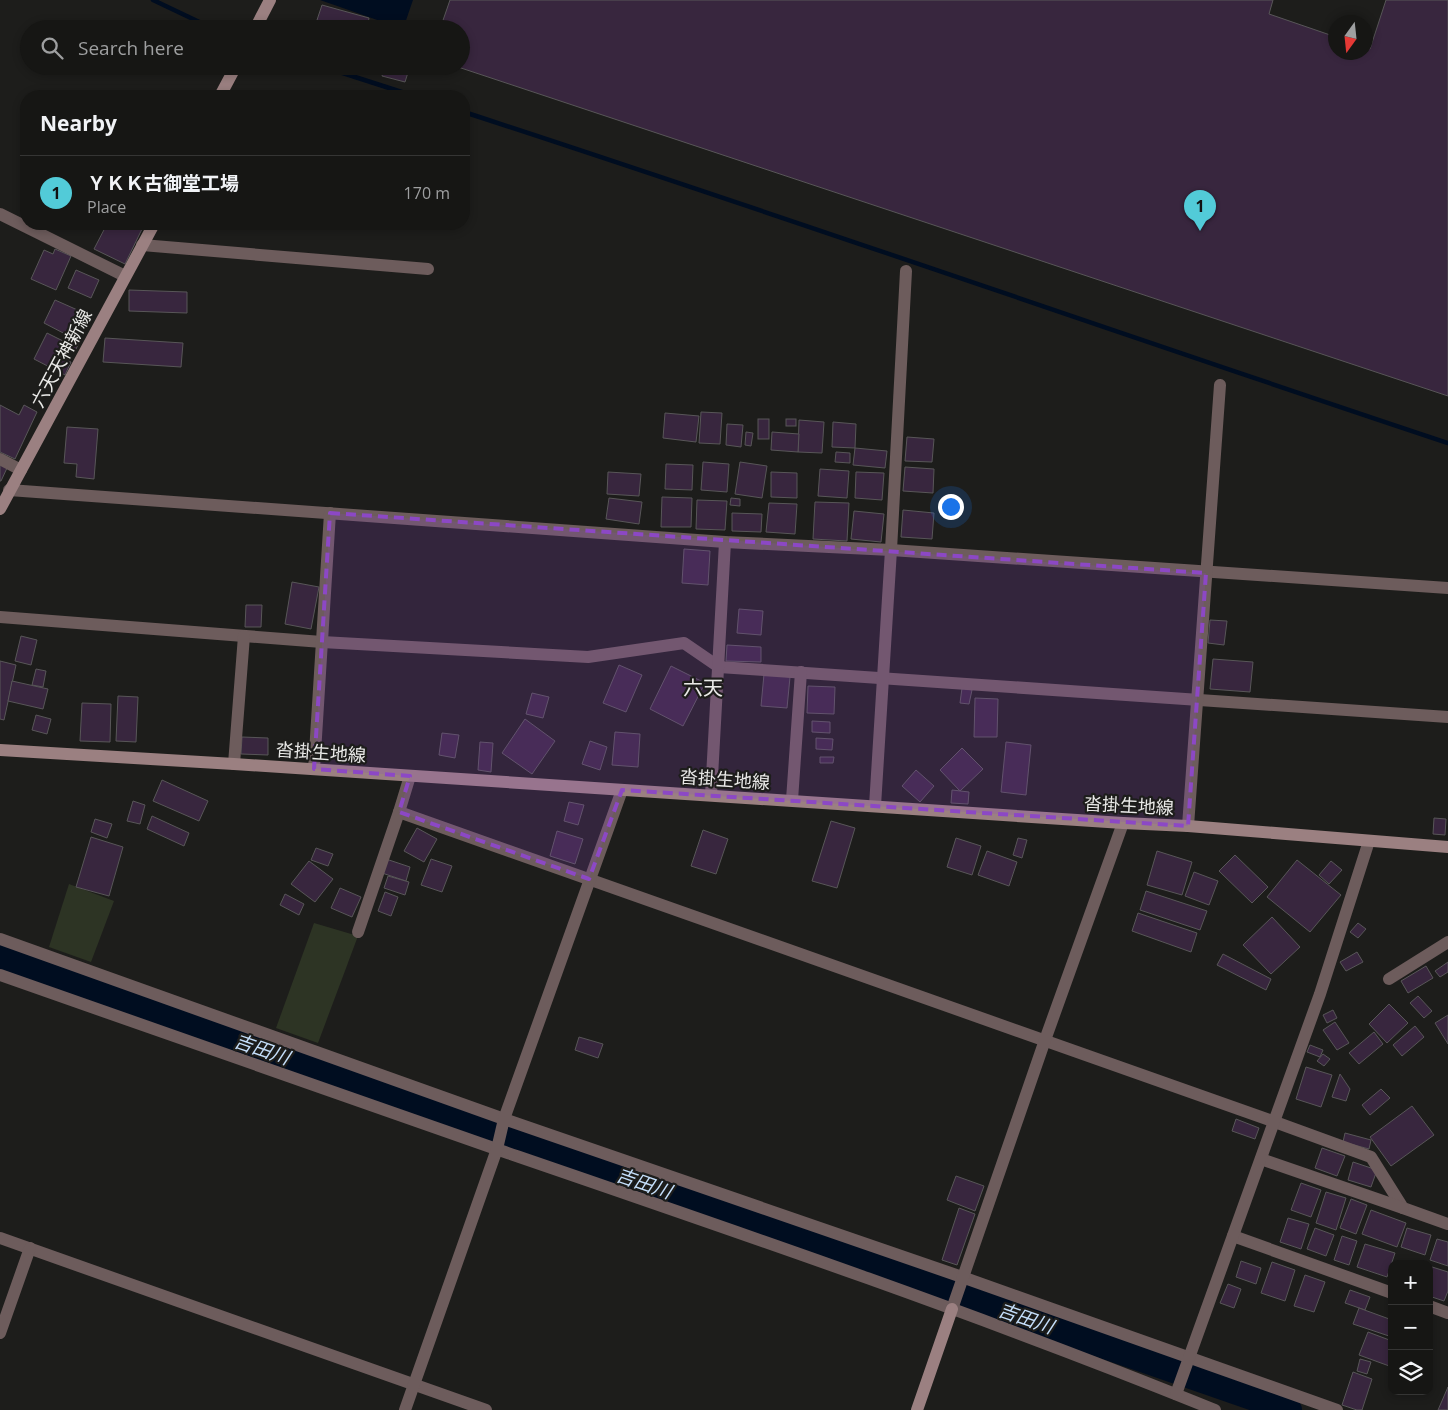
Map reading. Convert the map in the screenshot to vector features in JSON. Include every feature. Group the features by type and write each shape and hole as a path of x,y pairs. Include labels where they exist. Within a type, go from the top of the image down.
{"main road":[{"path":"260,20 270,0"},
{"path":"223,90 231,75"},
{"name":"六天天神新線","path":"0,509 5,492 21,470 151,230"},
{"name":"沓掛生地線","path":"0,750 1188,826 1448,847"},
{"path":"917,1410 952,1309"}],"street":[{"path":"0,214 20,224"},
{"path":"33,230 126,276"},
{"path":"142,246 428,269"},
{"path":"875,806 892,550 906,271"},
{"path":"1188,826 1220,385"},
{"path":"0,459 21,470"},
{"path":"5,492 330,513 725,542 892,550 1448,588"},
{"path":"314,769 330,513"},
{"path":"711,795 725,542"},
{"path":"0,617 322,642 588,657 684,643 718,667 1448,717"},
{"path":"234,764 244,636"},
{"path":"792,800 801,672"},
{"path":"358,932 410,776"},
{"path":"405,1410 497,1148 504,1119 588,879 622,790"},
{"path":"399,812 1370,1157 1403,1208"},
{"path":"952,1309 1044,1040 1123,823"},
{"path":"1176,1394 1320,994 1369,841"},
{"path":"0,939 504,1119 962,1277 1337,1410"},
{"path":"1389,979 1448,942"},
{"path":"0,975 805,1255 1215,1410"},
{"path":"1261,1159 1448,1224"},
{"path":"1233,1236 1388,1292"},
{"path":"0,1238 486,1410"},
{"path":"0,1333 30,1248"},
{"path":"1433,1307 1448,1313"}],"highlighted area":[{"path":"330,513 1206,573 1188,826 622,790 589,879 399,812 410,776 314,769"}],"green space":[{"path":"69,884 114,901 91,962 49,947"},
{"path":"314,923 358,936 318,1043 276,1028"}],"water":[{"path":"320,0 413,0 406,20 377,20"}],"building":[{"path":"450,0 1273,0 1269,14 1328,34 1328,60 1373,60 1373,40 1386,0 1448,0 1448,396 470,71 470,20 443,20"},
{"path":"322,5 369,18 369,20 317,20"},
{"path":"382,75 407,75 405,82"},
{"path":"104,230 142,230 125,264 94,249"},
{"path":"55,249 71,256 56,290 31,279 44,250 53,254"},
{"path":"76,270 99,280 91,298 68,288"},
{"path":"129,290 187,292 187,313 129,311"},
{"path":"55,300 82,312 69,336 44,323"},
{"path":"47,333 65,342 58,355 71,362 65,375 34,359"},
{"path":"71,337 80,341 74,353 66,350"},
{"path":"105,338 183,343 181,367 103,362"},
{"path":"0,405 19,415 24,405 37,412 15,459 0,452"},
{"path":"701,412 722,413 720,444 699,443"},
{"path":"665,413 699,416 696,442 663,438"},
{"path":"758,419 769,419 769,439 758,439"},
{"path":"786,419 796,419 796,426 786,426"},
{"path":"799,420 824,422 822,453 798,452"},
{"path":"833,422 856,424 855,448 832,447"},
{"path":"727,424 743,425 741,447 726,445"},
{"path":"67,427 98,429 94,479 76,477 77,464 64,463"},
{"path":"746,432 753,433 751,446 745,445"},
{"path":"772,432 799,434 798,452 771,450"},
{"path":"907,437 934,439 932,462 905,461"},
{"path":"855,448 887,451 885,468 853,465"},
{"path":"836,452 850,453 850,463 835,462"},
{"path":"703,462 729,464 727,492 701,490"},
{"path":"740,462 767,466 762,498 735,494"},
{"path":"0,464 7,468 1,481 0,481"},
{"path":"666,464 693,465 692,490 665,489"},
{"path":"905,467 934,469 933,493 903,491"},
{"path":"820,469 849,471 847,498 818,496"},
{"path":"608,472 641,474 639,496 607,494"},
{"path":"771,472 797,473 797,498 771,497"},
{"path":"856,472 884,473 882,500 855,498"},
{"path":"662,497 692,498 691,527 661,527"},
{"path":"609,498 642,502 639,524 606,519"},
{"path":"731,498 740,499 740,506 730,505"},
{"path":"697,500 727,501 725,530 696,529"},
{"path":"815,502 849,503 847,541 813,539"},
{"path":"769,503 797,504 795,534 766,532"},
{"path":"903,510 934,513 932,539 901,537"},
{"path":"854,511 884,514 881,542 851,539"},
{"path":"732,513 762,514 761,532 732,531"},
{"path":"684,549 710,551 708,585 682,583"},
{"path":"292,582 319,587 311,629 285,624"},
{"path":"246,605 262,605 261,627 245,627"},
{"path":"739,609 763,611 761,635 737,633"},
{"path":"1210,620 1227,621 1224,645 1208,643"},
{"path":"21,636 37,640 31,665 15,661"},
{"path":"727,645 761,647 761,662 726,661"},
{"path":"1213,659 1253,662 1250,692 1210,689"},
{"path":"0,661 16,665 4,720 0,719"},
{"path":"619,665 642,675 626,712 603,703"},
{"path":"671,666 705,683 683,726 650,709"},
{"path":"36,669 46,671 43,687 32,685"},
{"path":"764,674 790,677 787,708 761,706"},
{"path":"12,681 48,689 43,709 8,701"},
{"path":"808,686 835,687 834,714 807,713"},
{"path":"962,688 972,690 969,704 960,703"},
{"path":"532,693 549,697 543,718 526,714"},
{"path":"118,696 138,697 136,742 116,741"},
{"path":"975,698 998,699 997,737 974,737"},
{"path":"82,703 111,704 110,742 80,741"},
{"path":"36,715 51,719 47,734 32,730"},
{"path":"525,719 555,741 532,774 502,753"},
{"path":"812,721 830,722 830,733 812,732"},
{"path":"615,732 640,734 638,767 612,765"},
{"path":"442,733 459,735 455,758 439,755"},
{"path":"242,737 268,738 268,755 241,754"},
{"path":"816,738 833,739 832,750 816,749"},
{"path":"590,741 607,747 600,770 582,764"},
{"path":"480,742 493,743 491,772 478,770"},
{"path":"1006,742 1031,745 1026,795 1001,792"},
{"path":"962,748 983,769 960,791 940,770"},
{"path":"820,757 834,757 833,763 820,763"},
{"path":"916,770 934,786 920,802 902,786"},
{"path":"162,780 208,801 199,821 153,801"},
{"path":"952,790 969,792 968,804 951,803"},
{"path":"133,801 145,805 140,824 127,821"},
{"path":"569,802 584,805 578,825 564,821"},
{"path":"152,816 189,833 184,846 147,829"},
{"path":"1434,818 1446,819 1445,835 1433,834"},
{"path":"95,819 112,824 107,838 91,832"},
{"path":"831,821 855,828 837,888 812,881"},
{"path":"417,828 437,839 424,862 404,851"},
{"path":"703,830 728,839 716,874 691,866"},
{"path":"557,831 583,839 575,864 550,856"},
{"path":"91,837 123,847 109,896 76,887"},
{"path":"956,838 981,846 972,875 947,867"},
{"path":"1018,838 1027,840 1022,858 1013,855"},
{"path":"316,848 333,854 328,866 311,860"},
{"path":"987,851 1017,862 1009,886 978,875"},
{"path":"1157,851 1192,862 1182,895 1147,885"},
{"path":"1235,855 1268,887 1252,903 1219,871"},
{"path":"386,859 410,867 406,881 382,873"},
{"path":"431,859 452,866 442,892 421,885"},
{"path":"1297,860 1341,895 1310,932 1267,897"},
{"path":"309,861 333,879 315,902 291,884"},
{"path":"1331,861 1342,870 1329,884 1319,875"},
{"path":"1194,872 1218,881 1209,905 1185,896"},
{"path":"388,876 409,882 405,895 384,888"},
{"path":"340,888 361,897 352,917 331,908"},
{"path":"1146,891 1207,911 1200,930 1140,910"},
{"path":"385,892 398,897 391,916 378,911"},
{"path":"285,894 304,904 299,915 280,905"},
{"path":"1138,913 1197,933 1191,952 1132,931"},
{"path":"1272,917 1300,947 1271,974 1243,945"},
{"path":"1358,923 1366,929 1358,938 1350,932"},
{"path":"1357,952 1363,962 1346,971 1340,962"},
{"path":"1223,954 1271,979 1266,990 1217,965"},
{"path":"1448,962 1448,972 1440,977 1435,971"},
{"path":"1426,966 1433,978 1408,993 1401,981"},
{"path":"1418,996 1432,1011 1424,1018 1410,1003"},
{"path":"1389,1004 1408,1023 1387,1043 1369,1024"},
{"path":"1333,1010 1337,1018 1327,1023 1323,1015"},
{"path":"1448,1015 1448,1044 1435,1023"},
{"path":"1335,1022 1349,1043 1337,1050 1323,1030"},
{"path":"1415,1026 1424,1037 1402,1056 1393,1045"},
{"path":"1374,1032 1383,1044 1359,1064 1349,1053"},
{"path":"579,1037 603,1044 598,1058 575,1050"},
{"path":"1310,1045 1323,1050 1320,1057 1307,1052"},
{"path":"1323,1054 1330,1059 1324,1066 1317,1061"},
{"path":"1306,1067 1332,1075 1321,1107 1296,1099"},
{"path":"1340,1074 1350,1089 1346,1101 1332,1097"},
{"path":"1381,1089 1390,1098 1370,1115 1362,1105"},
{"path":"1412,1106 1434,1135 1391,1166 1370,1137"},
{"path":"1236,1119 1259,1128 1255,1139 1232,1131"},
{"path":"1345,1133 1371,1140 1369,1149 1343,1142"},
{"path":"1322,1148 1345,1156 1337,1176 1315,1168"},
{"path":"1353,1162 1377,1170 1371,1187 1348,1180"},
{"path":"956,1176 984,1186 975,1211 947,1200"},
{"path":"1301,1183 1321,1190 1311,1217 1291,1210"},
{"path":"1326,1192 1346,1198 1336,1230 1316,1223"},
{"path":"1351,1199 1367,1205 1356,1234 1340,1228"},
{"path":"959,1208 975,1214 957,1265 942,1260"},
{"path":"1371,1210 1406,1223 1397,1247 1362,1234"},
{"path":"1288,1218 1309,1224 1301,1249 1280,1242"},
{"path":"1315,1228 1334,1235 1326,1256 1307,1249"},
{"path":"1407,1228 1431,1235 1425,1255 1401,1247"},
{"path":"1342,1236 1357,1241 1349,1265 1334,1260"},
{"path":"1437,1239 1448,1242 1448,1266 1430,1260"},
{"path":"1365,1244 1395,1253 1393,1260 1388,1260 1387,1277 1357,1267"},
{"path":"1241,1261 1261,1268 1256,1284 1236,1277"},
{"path":"1272,1262 1295,1270 1285,1301 1261,1293"},
{"path":"1433,1267 1448,1272 1448,1291 1444,1301 1433,1297"},
{"path":"1305,1275 1325,1282 1314,1312 1294,1306"},
{"path":"1228,1284 1241,1289 1234,1308 1220,1303"},
{"path":"1350,1290 1370,1297 1365,1310 1345,1303"},
{"path":"1359,1308 1388,1319 1388,1336 1353,1324"},
{"path":"1368,1332 1388,1340 1388,1366 1359,1355"},
{"path":"1360,1359 1371,1362 1367,1374 1357,1371"},
{"path":"1353,1372 1372,1379 1362,1410 1342,1405"},
{"path":"1448,1387 1448,1410 1438,1410"}],"waterway":[{"path":"153,0 195,20"},
{"path":"349,75 395,90"},
{"path":"470,114 1448,443"},
{"name":"吉田川","path":"0,956 644,1182 854,1259 1289,1410"}],"place":[{"name":"ＹＫＫ古御堂工場","path":"1200,231"}],"district":[{"name":"六天","path":"703,687"}]}
